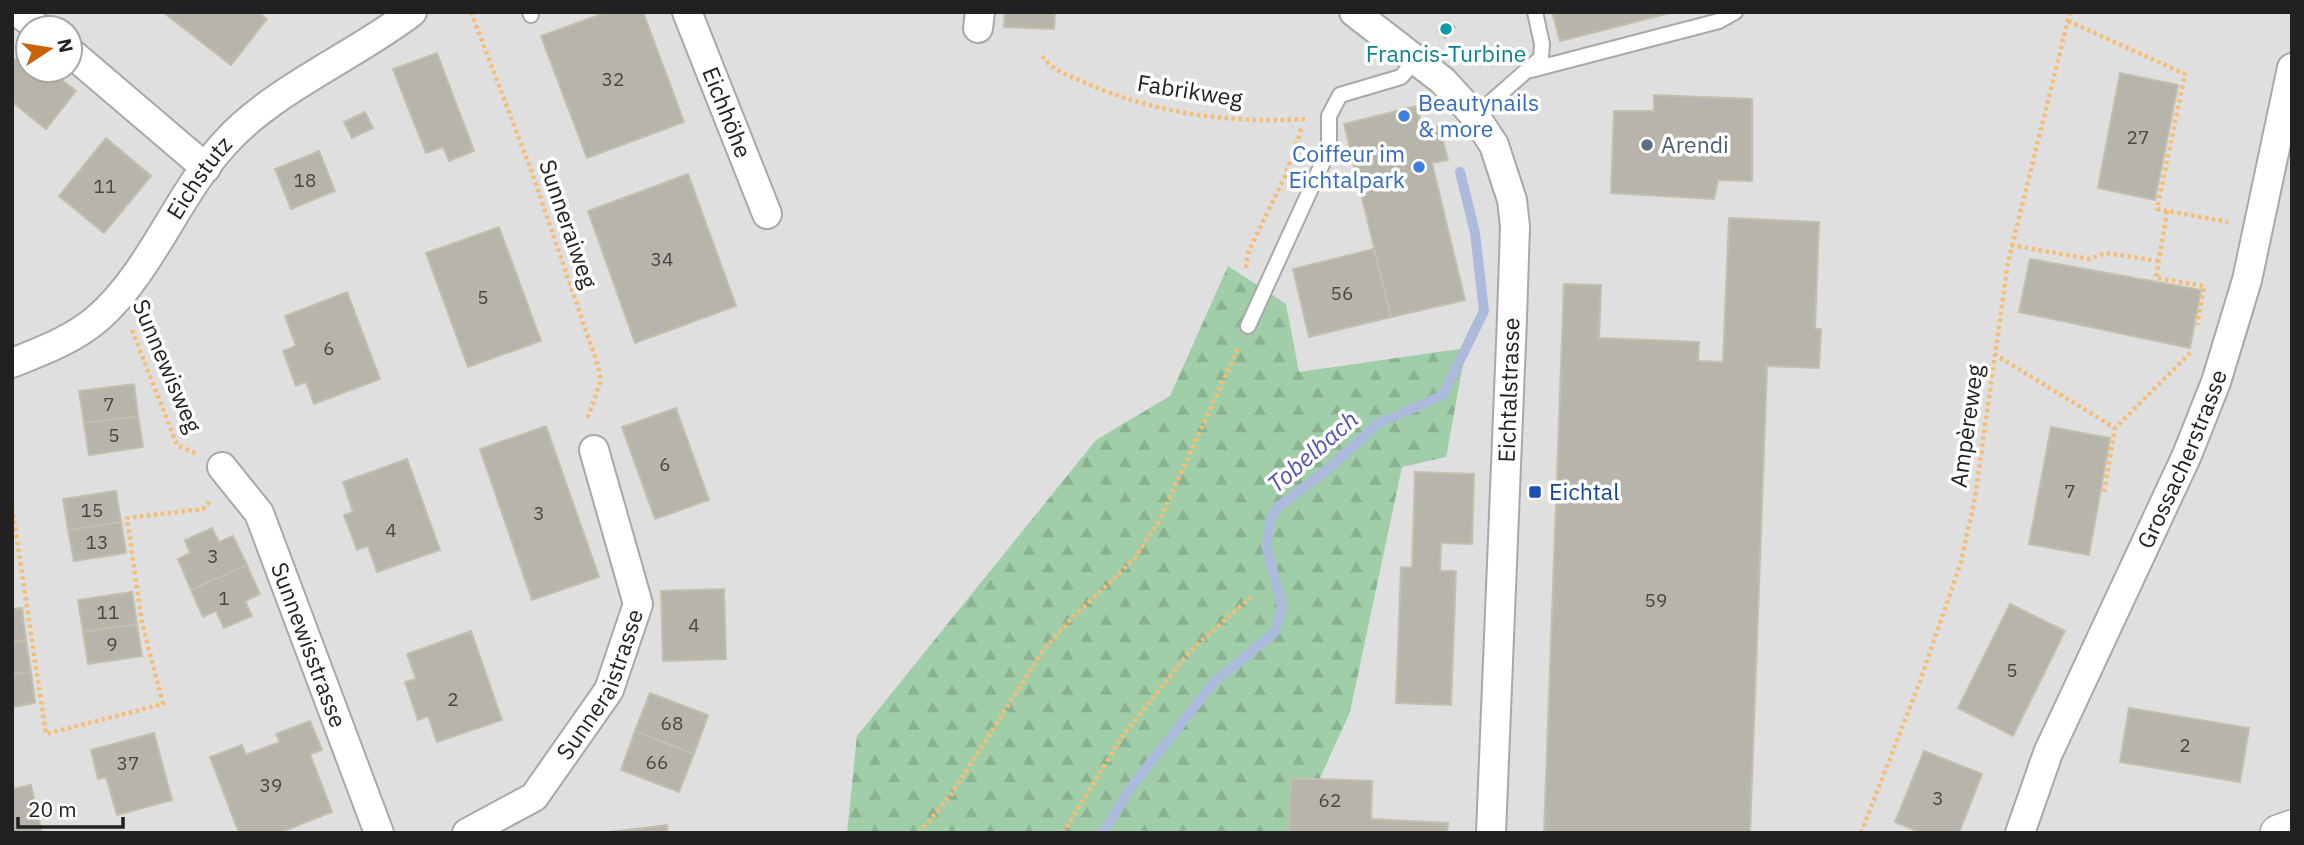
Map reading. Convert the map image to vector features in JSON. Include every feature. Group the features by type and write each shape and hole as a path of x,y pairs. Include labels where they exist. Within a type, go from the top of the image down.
{"street":[{"name":"Eichstutz","path":"12,363 71,337 96,319 118,296 225,142 271,104 412,12"},
{"name":"Eichhöhe","path":"687,12 766,214"},
{"name":"Eichtalstrasse","path":"1354,12 1443,80 1475,116 1494,145 1507,179 1515,226 1491,833"},
{"path":"84,64 206,169"},
{"name":"Grossacherstrasse","path":"2021,833 2044,762 2187,455 2216,382 2246,280 2281,107 2292,68"},
{"name":"Sunneraistrasse","path":"467,833 534,797 609,690 638,604 594,450"},
{"name":"Sunnewisstrasse","path":"222,467 259,513 379,833"},
{"path":"2278,833 2292,828"}],"lane":[{"path":"1475,116 1531,70 1543,52 1535,12"},
{"path":"1531,70 1719,21 1735,12"},
{"path":"1248,326 1329,149 1329,116 1340,95 1401,77 1416,59"}],"path":[{"name":"Sunneraiweg","path":"471,12 531,170 597,363 601,380 586,419 594,450"},
{"name":"Ampèreweg","path":"1861,833 1926,665 1961,562 1975,498 2011,245 2070,12"},
{"path":"2068,22 2185,74 2157,209 2217,220"},
{"name":"Fabrikweg","path":"1042,55 1050,67 1146,106 1211,116 1304,119 1291,163 1248,253 1246,270"},
{"path":"2167,211 2156,278 2204,286 2195,337"},
{"path":"2011,245 2089,259 2106,253 2159,261"},
{"name":"Sunnewisweg","path":"118,296 177,445 222,467"},
{"path":"919,833 951,795 1042,652 1070,619 1134,559 1159,521 1248,326"},
{"path":"2104,492 2115,428 2193,349"},
{"path":"1994,354 2115,428"},
{"path":"12,508 46,734 163,704 142,623 127,518 203,509 218,491 222,467"},
{"path":"1063,833 1122,737 1181,662 1251,597"}],"shaded area":[{"path":"12,12 2292,12 2292,833 12,833"}],"green space":[{"path":"1228,266 1286,304 1299,372 1466,348 1446,457 1402,467 1350,712 1295,833 847,833 857,736 1096,440 1170,396"}],"building":[{"path":"258,12 267,19 231,65 164,13"},
{"path":"607,12 643,12 684,122 587,158 541,36"},
{"path":"1005,12 1055,12 1054,29 1004,27"},
{"path":"1552,12 1674,12 1560,41"},
{"path":"1448,21 1455,27 1445,38 1438,31"},
{"path":"437,53 474,151 449,161 443,147 426,153 393,69"},
{"path":"12,58 14,84 67,84 76,91 46,129 12,102"},
{"path":"2120,73 2178,85 2155,200 2098,188"},
{"path":"1654,95 1752,99 1752,181 1718,180 1714,199 1611,193 1614,111 1654,111"},
{"path":"1417,106 1423,130 1439,126 1448,160 1432,163 1465,300 1391,317 1344,124"},
{"path":"365,112 373,128 352,138 344,122"},
{"path":"106,138 151,176 104,233 59,196"},
{"path":"319,151 335,191 291,209 275,169"},
{"path":"688,174 736,306 635,343 588,211"},
{"path":"1729,218 1819,222 1815,329 1821,329 1819,368 1767,366 1750,833 1544,833 1564,284 1601,285 1599,338 1699,342 1698,361 1723,362"},
{"path":"499,227 541,341 468,367 426,253"},
{"path":"1374,249 1391,317 1309,337 1293,269"},
{"path":"2030,259 2201,290 2190,348 2019,312"},
{"path":"347,292 380,379 314,404 306,382 296,386 283,351 296,346 285,316"},
{"path":"134,384 138,416 84,423 79,391"},
{"path":"676,408 709,500 655,519 622,427"},
{"path":"138,416 143,447 89,455 84,423"},
{"path":"546,426 599,577 532,600 480,449"},
{"path":"2051,427 2110,438 2089,555 2029,544"},
{"path":"407,459 440,550 377,572 368,546 357,550 344,515 353,512 343,482"},
{"path":"1415,472 1474,474 1472,544 1441,543 1440,571 1456,571 1451,705 1396,703 1401,567 1412,568"},
{"path":"116,491 121,522 68,530 63,499"},
{"path":"121,522 126,553 74,561 68,530"},
{"path":"212,528 219,542 233,536 247,565 191,590 178,559 190,553 185,540"},
{"path":"247,565 260,594 245,601 252,616 224,628 216,611 203,617 191,590"},
{"path":"724,589 726,659 663,661 661,591"},
{"path":"132,592 137,624 83,632 78,600"},
{"path":"2010,604 2065,631 2013,736 1958,708"},
{"path":"22,608 26,640 12,642 12,609"},
{"path":"137,624 142,656 88,664 83,632"},
{"path":"471,631 502,720 437,742 428,716 418,720 405,682 416,679 407,654"},
{"path":"26,640 31,672 12,674 12,642"},
{"path":"31,672 35,703 12,707 12,674"},
{"path":"650,693 708,715 694,754 635,731"},
{"path":"2129,708 2249,728 2240,782 2120,762"},
{"path":"310,721 322,750 310,754 332,812 279,833 239,833 210,757 242,745 246,755 280,742 276,734"},
{"path":"635,731 694,754 679,792 621,770"},
{"path":"154,733 172,800 117,815 106,777 98,779 91,750"},
{"path":"1924,751 1982,774 1959,833 1921,833 1895,822"},
{"path":"1291,778 1372,781 1371,819 1448,823 1447,833 1288,833"},
{"path":"31,785 42,833 12,833 12,789"},
{"path":"667,825 668,833 600,833"}],"waterway":[{"name":"Tobelbach","path":"1103,833 1129,790 1213,683 1275,632 1282,607 1266,544 1271,519 1278,507 1328,469 1377,424 1443,395 1484,311 1475,233 1460,172"}],"place":[{"name":"Francis-Turbine","path":"1446,29"},
{"name":"Beautynails & more","path":"1404,116"},
{"name":"Arendi","path":"1647,145"},
{"name":"Coiffeur im Eichtalpark","path":"1419,167"},
{"name":"Eichtal","path":"1535,492"}]}
